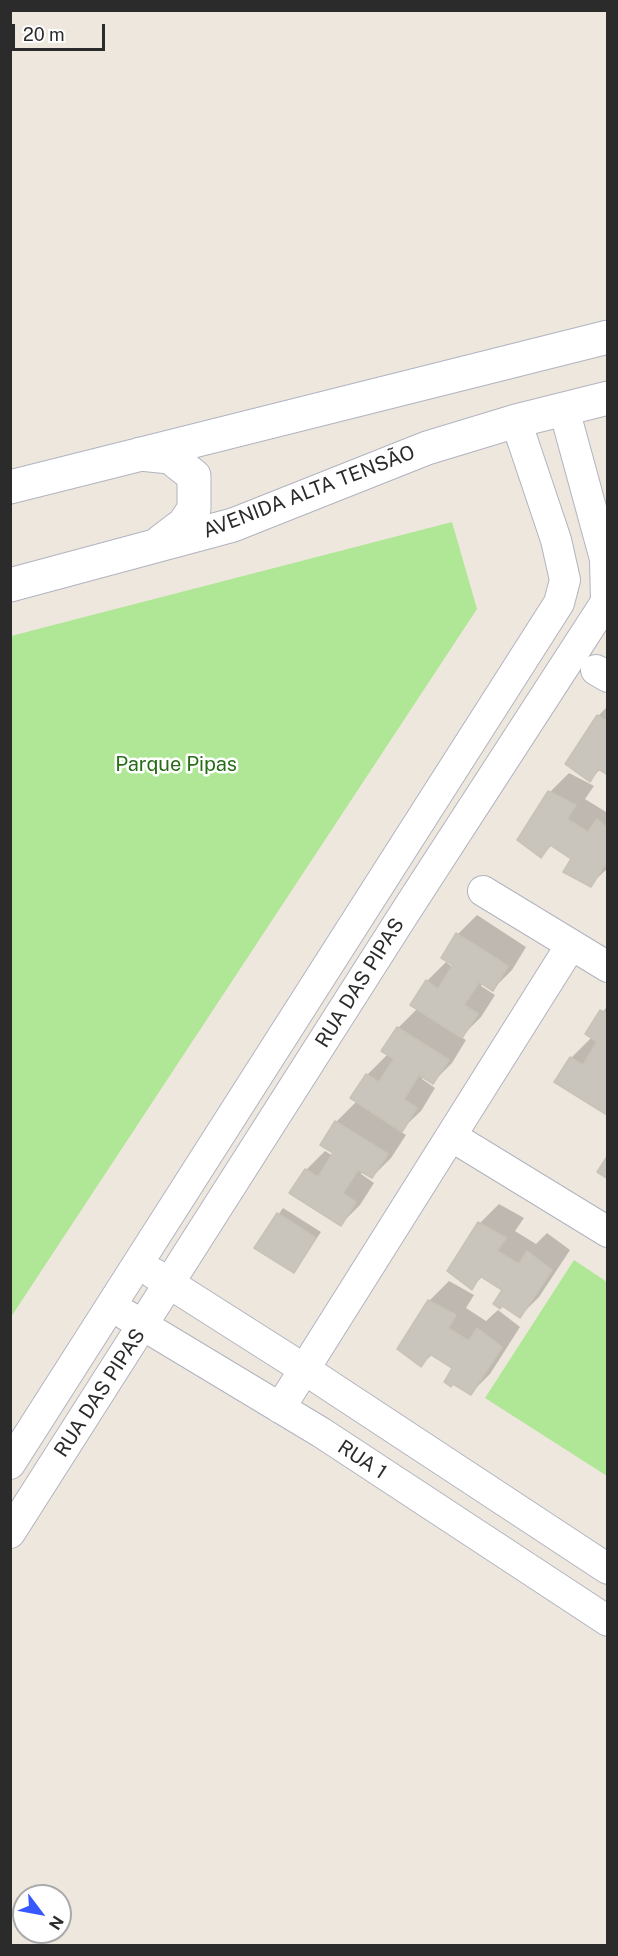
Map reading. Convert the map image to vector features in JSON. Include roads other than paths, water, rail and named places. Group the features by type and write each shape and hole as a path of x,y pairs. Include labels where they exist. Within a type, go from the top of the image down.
{"street":[{"path":"10,487 608,337"},
{"name":"AVENIDA ALTA TENSÃO","path":"10,585 233,525 427,448 516,421 608,398"},
{"name":"RUA DAS PIPAS","path":"10,1533 404,914 606,602 605,559 564,409"},
{"name":"RUA DAS PIPAS","path":"10,1464 559,603 565,580 556,540 516,421"},
{"path":"138,454 170,457 194,476 194,509 183,524 155,546"},
{"path":"483,891 608,967"},
{"path":"280,1408 571,945"},
{"path":"451,1136 608,1232"},
{"path":"138,1263 608,1569"},
{"name":"RUA 1","path":"111,1305 280,1408 608,1621"}],"park label":[{"name":"Parque Pipas","path":"176,765"}]}
